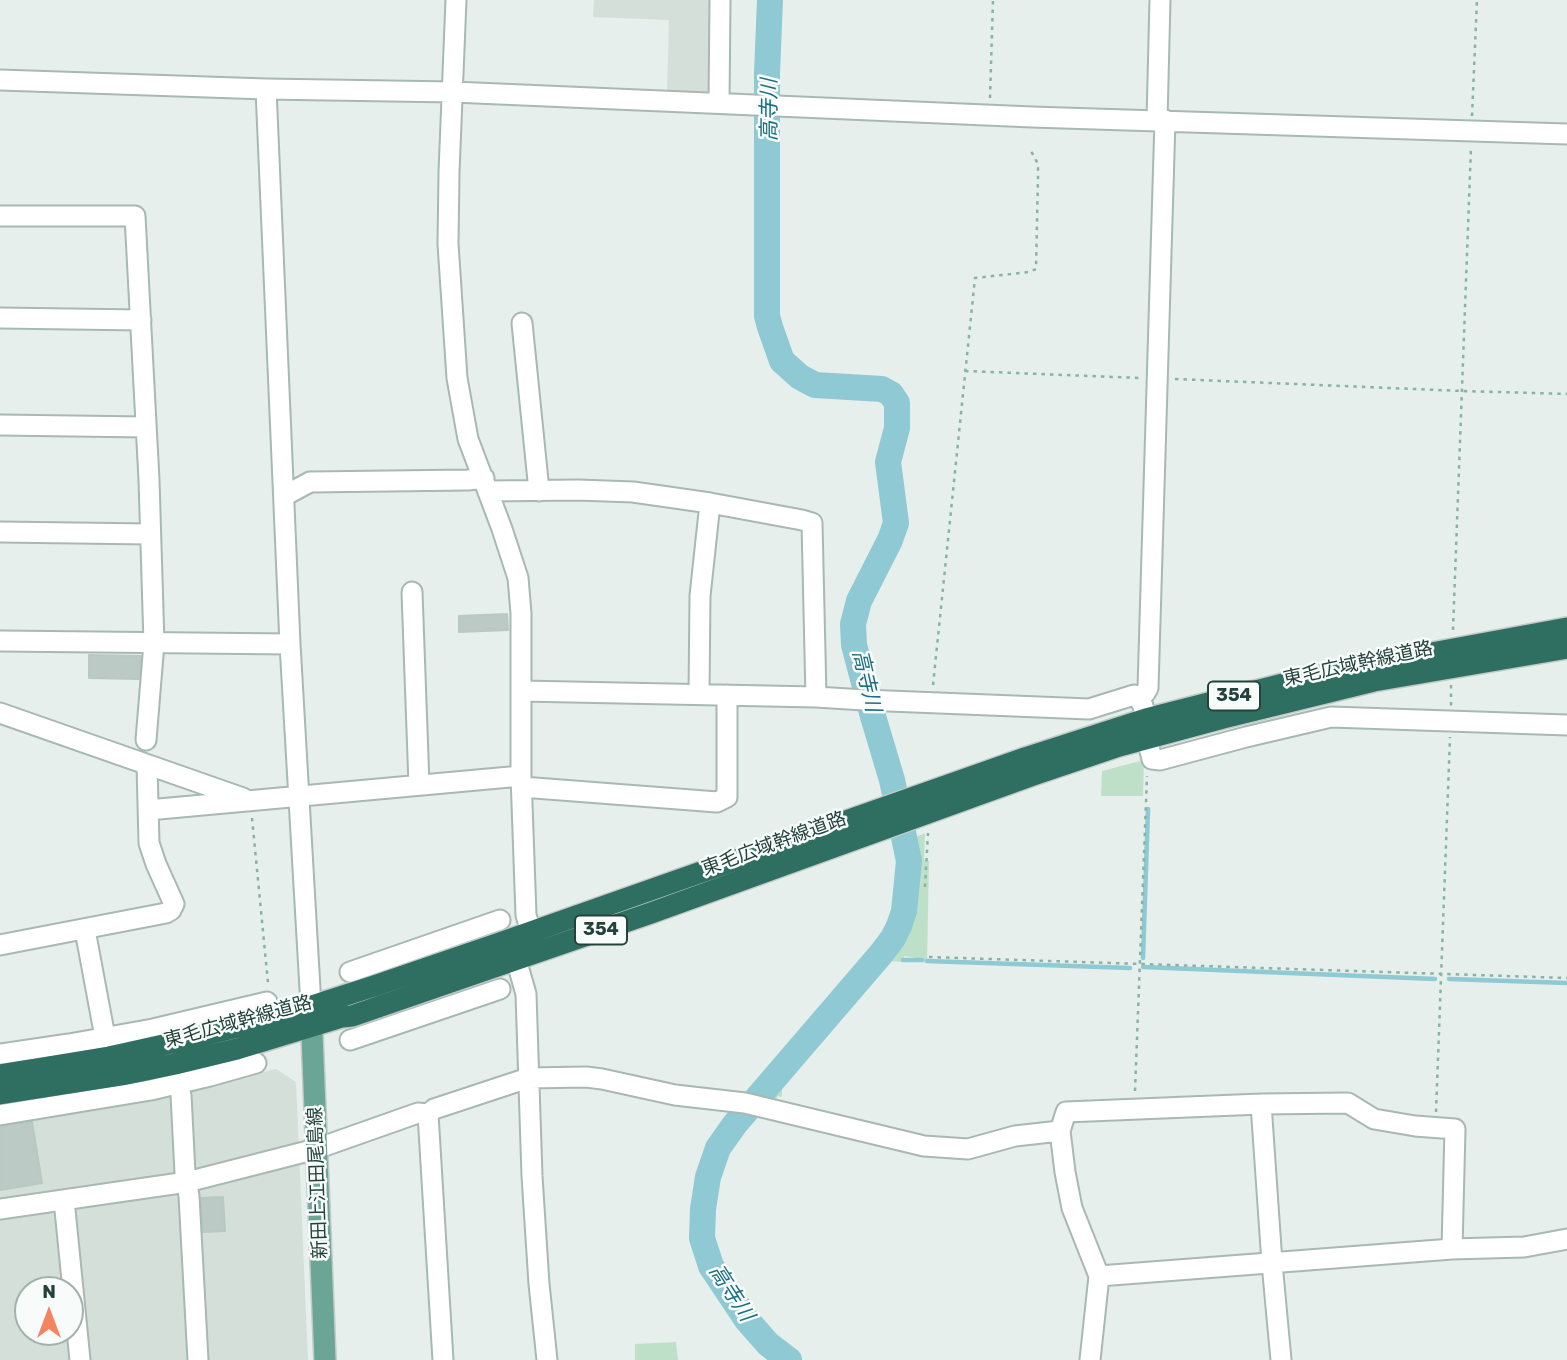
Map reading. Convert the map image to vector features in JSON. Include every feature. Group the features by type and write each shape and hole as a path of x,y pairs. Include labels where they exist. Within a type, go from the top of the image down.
{"highway":[{"name":"東毛広域幹線道路","path":"1148,739 1282,684 1372,664 1567,628"},
{"name":"東毛広域幹線道路","path":"0,1094 122,1075 237,1049 374,986 531,932 887,816 916,809 1025,758 1148,739 1374,681 1567,648"},
{"name":"東毛広域幹線道路","path":"0,1075 109,1057 244,1026 311,1017 352,1016 638,917 887,816"}],"main road":[{"name":"新田上江田尾島線","path":"311,1017 325,1360"}],"street":[{"path":"456,0 448,244 457,378 468,439 518,578 527,919 531,932"},
{"path":"719,103 720,0"},
{"path":"1139,698 1148,688 1161,120 1160,0"},
{"path":"0,80 453,92 1567,134"},
{"path":"266,89 290,644 311,1017"},
{"path":"0,216 135,216 154,643 146,740"},
{"path":"0,318 141,320"},
{"path":"522,323 539,491"},
{"path":"0,425 146,427"},
{"path":"284,496 310,482 468,480 486,485 539,491 633,492 710,503 812,523 816,696"},
{"path":"699,694 700,596 710,503"},
{"path":"0,532 150,534"},
{"path":"412,592 419,785"},
{"path":"0,641 290,644"},
{"path":"522,691 816,696 871,701 1089,709 1134,695 1143,706 1148,739 1160,760 1331,717 1567,725"},
{"path":"148,810 419,785 522,782 718,803 727,797 727,695"},
{"path":"0,713 251,800"},
{"path":"0,945 85,930 171,910 174,904 149,843 147,765"},
{"path":"350,972 500,920"},
{"path":"85,930 105,1037"},
{"path":"460,934 471,939 481,936 498,944"},
{"path":"374,986 378,974 390,968 398,956"},
{"path":"516,959 526,994 539,1284 547,1360"},
{"path":"446,1007 450,998 465,989 475,974"},
{"path":"350,1040 500,989"},
{"path":"0,1054 153,1029 268,993"},
{"path":"352,1016 377,1023 381,1030"},
{"path":"153,1029 172,1034 181,1041"},
{"path":"39,1068 69,1044"},
{"path":"0,1106 10,1114 151,1090 256,1063"},
{"path":"151,1090 158,1080 169,1075 175,1064"},
{"path":"0,1209 187,1182 317,1149 418,1114 428,1114 434,1109 528,1078 602,1079 675,1095 753,1105 924,1146 968,1149 1015,1136 1060,1131"},
{"path":"181,1095 198,1360"},
{"path":"1090,1360 1099,1276 1072,1208 1060,1131 1066,1112 1348,1103 1374,1119 1455,1129 1452,1249"},
{"path":"1261,1104 1281,1360"},
{"path":"428,1114 443,1360"},
{"path":"64,1200 80,1360"},
{"path":"1099,1276 1452,1249 1524,1247 1567,1239"}],"path":[{"path":"989,114 993,0"},
{"path":"1453,624 1477,0"},
{"path":"933,702 975,278 1036,270 1038,164 1031,151"},
{"path":"965,371 1567,394"},
{"path":"1435,1128 1451,721 1448,668"},
{"path":"1134,1108 1148,739"},
{"path":"251,800 268,993"},
{"path":"916,809 928,828 925,887"},
{"path":"929,957 1567,978"}],"shaded area":[{"path":"594,0 716,0 713,94 667,93 669,20 593,17"},
{"path":"276,1069 296,1082 308,1360 0,1360 0,1123 159,1097"}],"green space":[{"path":"1144,760 1143,796 1101,796 1102,771"},
{"path":"925,833 924,860 929,861 927,963 922,962 922,959 904,956 902,962 889,961 782,1089 782,1097 778,1096 775,1102 767,1099 901,936 910,915 913,890 915,858 911,839"},
{"path":"676,1342 678,1360 635,1360 635,1344"}],"building":[{"path":"507,614 508,630 459,632 459,616"},
{"path":"89,655 141,656 139,679 89,678"},
{"path":"32,1122 42,1183 0,1190 0,1127"},
{"path":"223,1197 225,1231 203,1232 201,1198"}],"waterway":[{"name":"高寺川","path":"770,0 767,73 767,316 770,327 782,361 800,377 815,385 882,389 891,394 897,403 897,428 888,462 896,523 859,601 853,624 854,645 892,780 909,861 904,911 893,938 735,1124 718,1148 708,1177 702,1238 711,1266 747,1320 768,1344 789,1360"},
{"path":"1143,958 1148,809"},
{"path":"903,960 922,960"},
{"path":"927,961 1130,968"},
{"path":"1143,967 1435,979"},
{"path":"1449,979 1567,983"}]}
